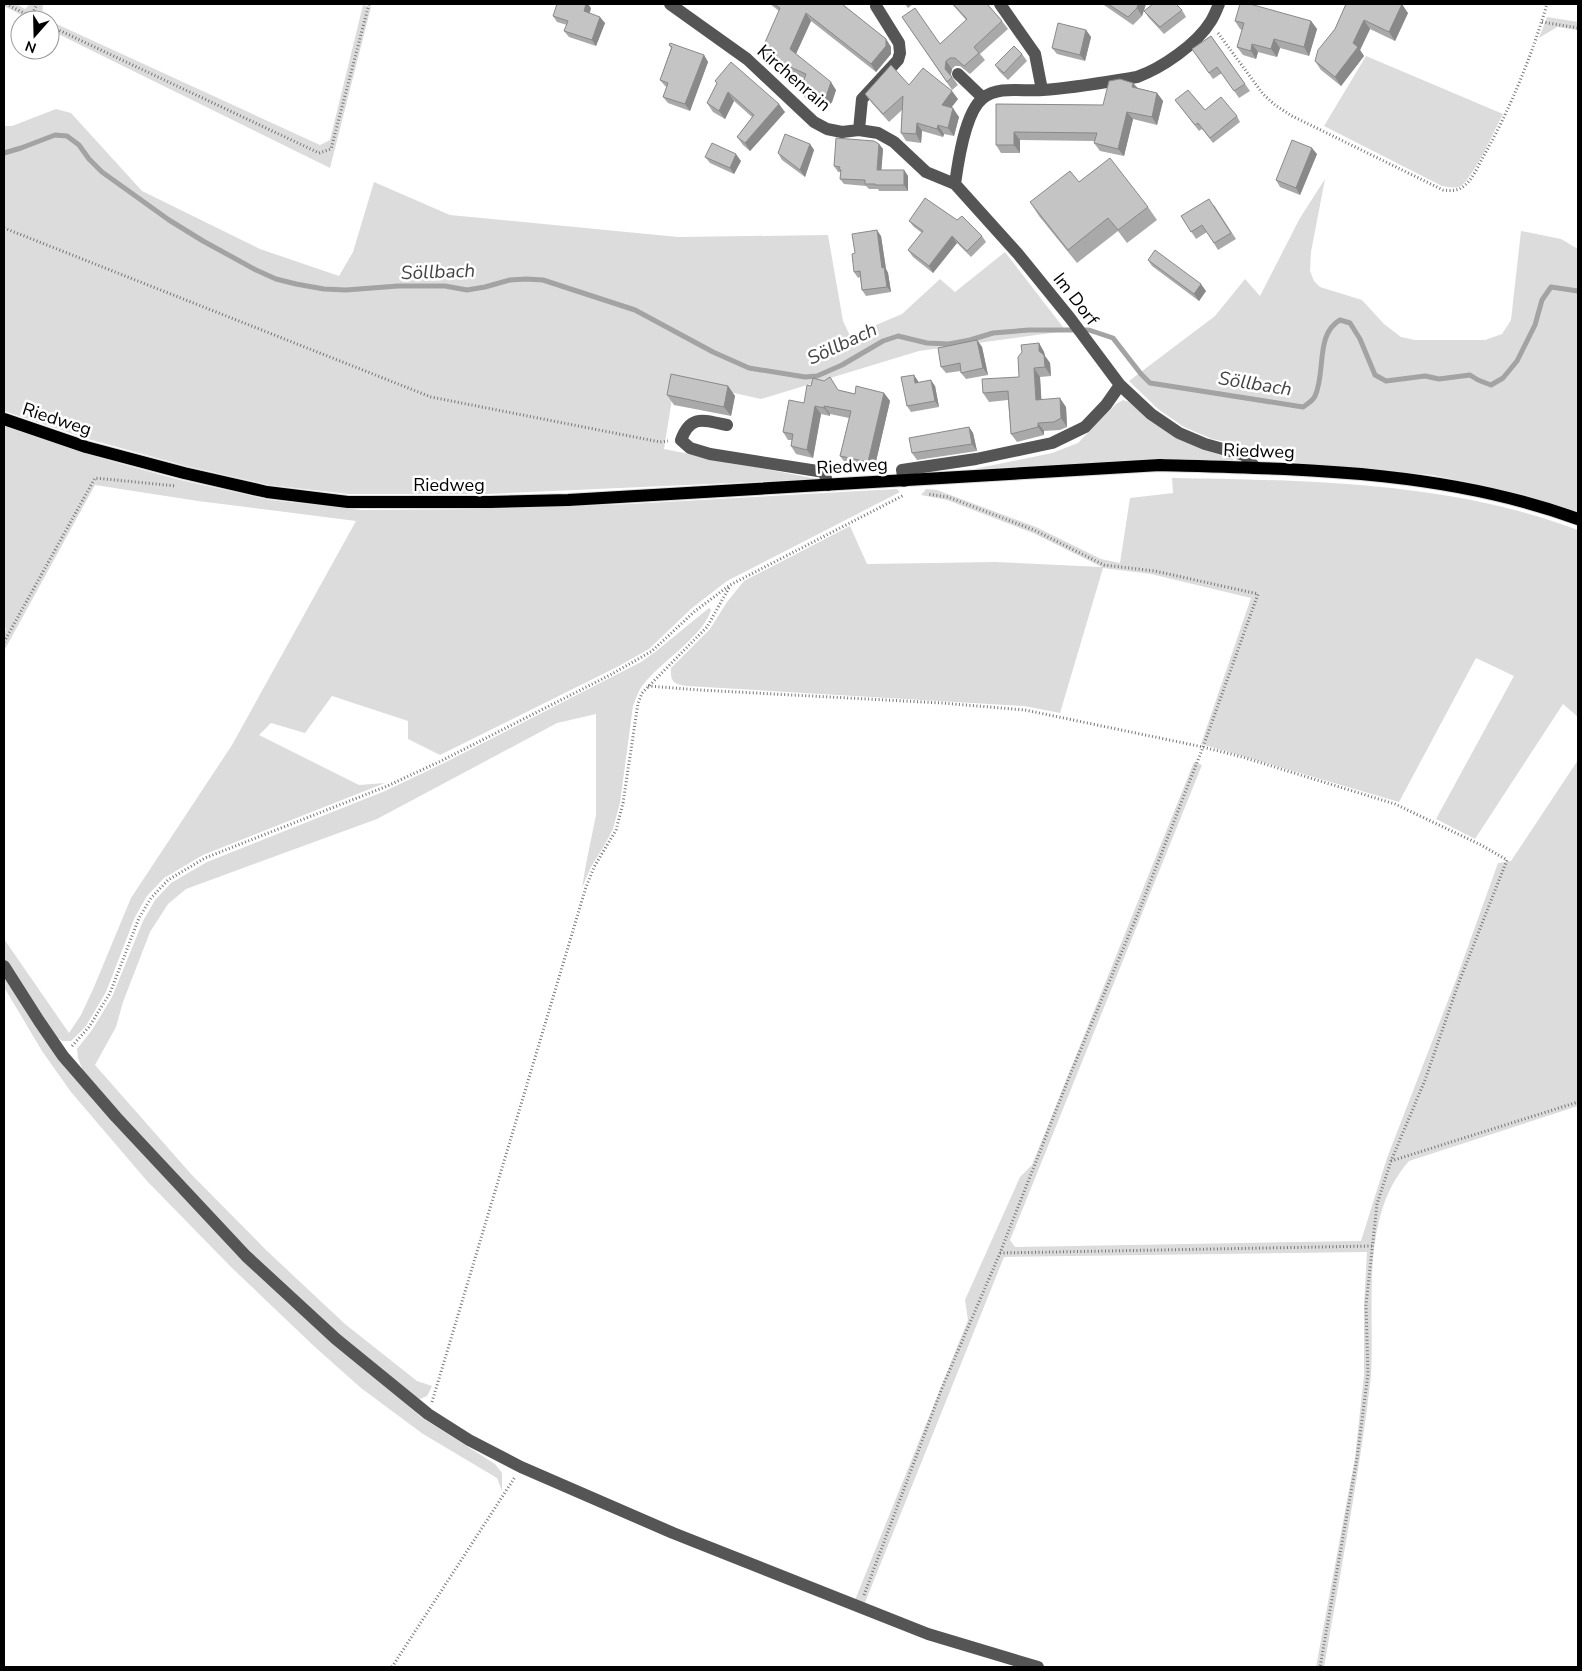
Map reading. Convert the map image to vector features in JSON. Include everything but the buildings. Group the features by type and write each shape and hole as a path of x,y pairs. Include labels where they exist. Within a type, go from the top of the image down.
{"main road":[{"name":"Riedweg","path":"4,419 86,447 184,473 268,492 348,502 490,502 828,485 907,486 1160,465 1378,475 1431,482 1515,499 1578,519"}],"street":[{"name":"Kirchenrain","path":"670,4 747,60 814,122 842,132 859,130 878,133 894,142 926,172 955,184"},
{"path":"859,130 862,99 898,60 900,53 899,43 876,4"},
{"path":"1000,4 1035,54 1042,90"},
{"path":"955,184 959,158 970,118 976,106 983,98 996,92 1011,90 1042,90 1138,78 1152,72 1190,44 1210,23 1220,4"},
{"path":"958,74 983,98"},
{"name":"Im Dorf","path":"955,184 1018,254 1070,318 1120,385 1151,414 1179,433 1205,444 1244,455 1256,468"},
{"name":"Riedweg","path":"907,486 902,470 976,459 1052,443 1085,427 1106,405 1120,385"},
{"path":"727,425 700,420 690,425 684,431 681,440 690,448 710,454 824,472 828,485"},
{"path":"4,966 63,1056 116,1117 246,1256 336,1339 428,1414 469,1440 521,1467 674,1533 928,1634 1038,1667"}],"path":[{"path":"6,4 18,10"},
{"path":"60,31 319,153 331,149 368,4"},
{"path":"1210,23 1263,94 1275,105 1292,116 1450,191 1458,190 1470,181 1507,114 1547,4"},
{"path":"1542,22 1578,28"},
{"path":"4,228 431,397 660,442 681,440"},
{"path":"4,642 95,478 179,487 184,473"},
{"path":"63,1056 90,1027 110,993 139,918 151,898 168,880 205,858 385,787 441,761 612,674 652,651 695,611 730,585 907,486 948,497 1034,530 1104,565 1155,572 1258,594 1203,747 1139,911 1070,1075 1000,1253 942,1388 859,1607"},
{"path":"428,1414 586,887 594,867 616,830 623,804 638,703 642,693 648,686 707,627 730,585"},
{"path":"648,686 942,703 1025,710 1203,747 1395,804 1481,845 1507,860 1459,982 1425,1080 1391,1161 1377,1204 1366,1305 1368,1374 1356,1467 1320,1667"},
{"path":"1391,1161 1578,1102"},
{"path":"1000,1253 1372,1246"},
{"path":"392,1667 521,1467"}],"shaded area":[{"path":"4,4 16,4 25,9 30,4 43,4 43,10 12,10 4,6"},
{"path":"363,5 371,7 330,168 60,35 60,26 320,145 330,140"},
{"path":"1547,17 1578,22 1578,30 1557,27 1539,38"},
{"path":"1366,56 1503,114 1478,163 1461,186 1454,188 1442,186 1324,126"},
{"path":"56,109 71,113 142,191 260,249 339,276 353,252 374,182 450,215 678,237 828,235 843,321 850,336 902,314 940,279 955,292 1005,252 1066,331 919,351 761,399 675,380 664,449 817,479 487,494 349,494 269,485 186,466 88,439 4,411 4,126 12,126"},
{"path":"1325,179 1311,252 1310,271 1314,281 1320,287 1362,300 1384,324 1401,337 1415,340 1485,340 1502,334 1511,320 1521,231 1561,239 1578,249 1578,512 1525,495 1432,475 1304,465 1250,447 1212,439 1184,427 1158,409 1129,381 1215,316 1245,279 1260,296 1300,218"},
{"path":"1123,400 1129,402 1148,418 1204,450 1233,459 1234,462 1160,459 974,469 1052,453 1078,443 1116,404"},
{"path":"4,426 93,456 176,479 270,500 362,510 490,509 630,504 897,489 900,492 727,581 692,608 649,649 617,667 440,755 408,739 408,721 332,696 305,733 271,723 259,735 359,785 385,783 203,855 164,878 147,896 135,917 106,992 86,1026 71,1041 62,1041 57,1037 4,960 4,939 69,1033 81,1015 94,987 131,898 232,745 356,521 198,501 95,485 4,651 4,632 6,629 4,626"},
{"path":"1172,478 1326,483 1429,493 1480,502 1530,514 1578,530 1578,717 1563,704 1475,839 1436,819 1514,676 1476,658 1399,802 1201,744 1251,598 1151,574 1103,568 1060,713 1024,706 687,686 672,680 671,668 710,629 727,602 744,581 850,526 867,564 996,562 1102,567 1033,533 947,500 921,495 926,489 937,490 1036,527 1101,559 1120,563 1130,498 1173,493"},
{"path":"709,608 711,610 707,620 700,630 651,676 638,692 633,706 620,803 613,829 591,867 582,888 596,815 596,714 557,723 377,819 186,889 168,904 150,932 123,1002 116,1027 95,1065 191,1174 266,1250 345,1324 417,1381 432,1386 427,1396 420,1399 411,1396 338,1335 249,1253 120,1115 83,1071 77,1049 92,1030 112,997 143,921 155,900 171,883 207,862 385,791 442,764 641,662"},
{"path":"1578,760 1578,1106 1409,1161 1393,1183 1376,1235 1372,1292 1371,1376 1352,1506 1324,1667 1316,1667 1355,1458 1364,1375 1364,1305 1367,1252 1004,1257 864,1605 855,1600 968,1320 965,1300 1020,1177 1032,1165 1194,762 1202,765 1010,1240 1015,1247 1361,1241 1387,1158 1456,980 1498,863 1511,861"},
{"path":"4,977 41,1031 332,1340 421,1417 495,1464 502,1473 502,1491 497,1478 423,1434 361,1388 232,1268 147,1181 71,1092 42,1051 4,987"}],"waterway":[{"name":"Söllbach","path":"4,153 55,135 67,136 79,145 102,172 169,220 203,241 276,279 324,289 346,290 398,286 445,286 467,290 510,280 543,280 635,310 713,352 749,368 805,377 817,376 842,365 883,341 898,336 927,343 949,344 993,333 1029,330 1089,330 1113,338 1150,383 1303,407 1315,396 1320,376 1324,344 1332,326 1340,320 1350,323 1360,339 1375,375 1386,381 1425,376 1439,379 1470,375 1491,385 1503,378 1517,361 1535,325 1542,300 1551,287 1578,291"}]}
